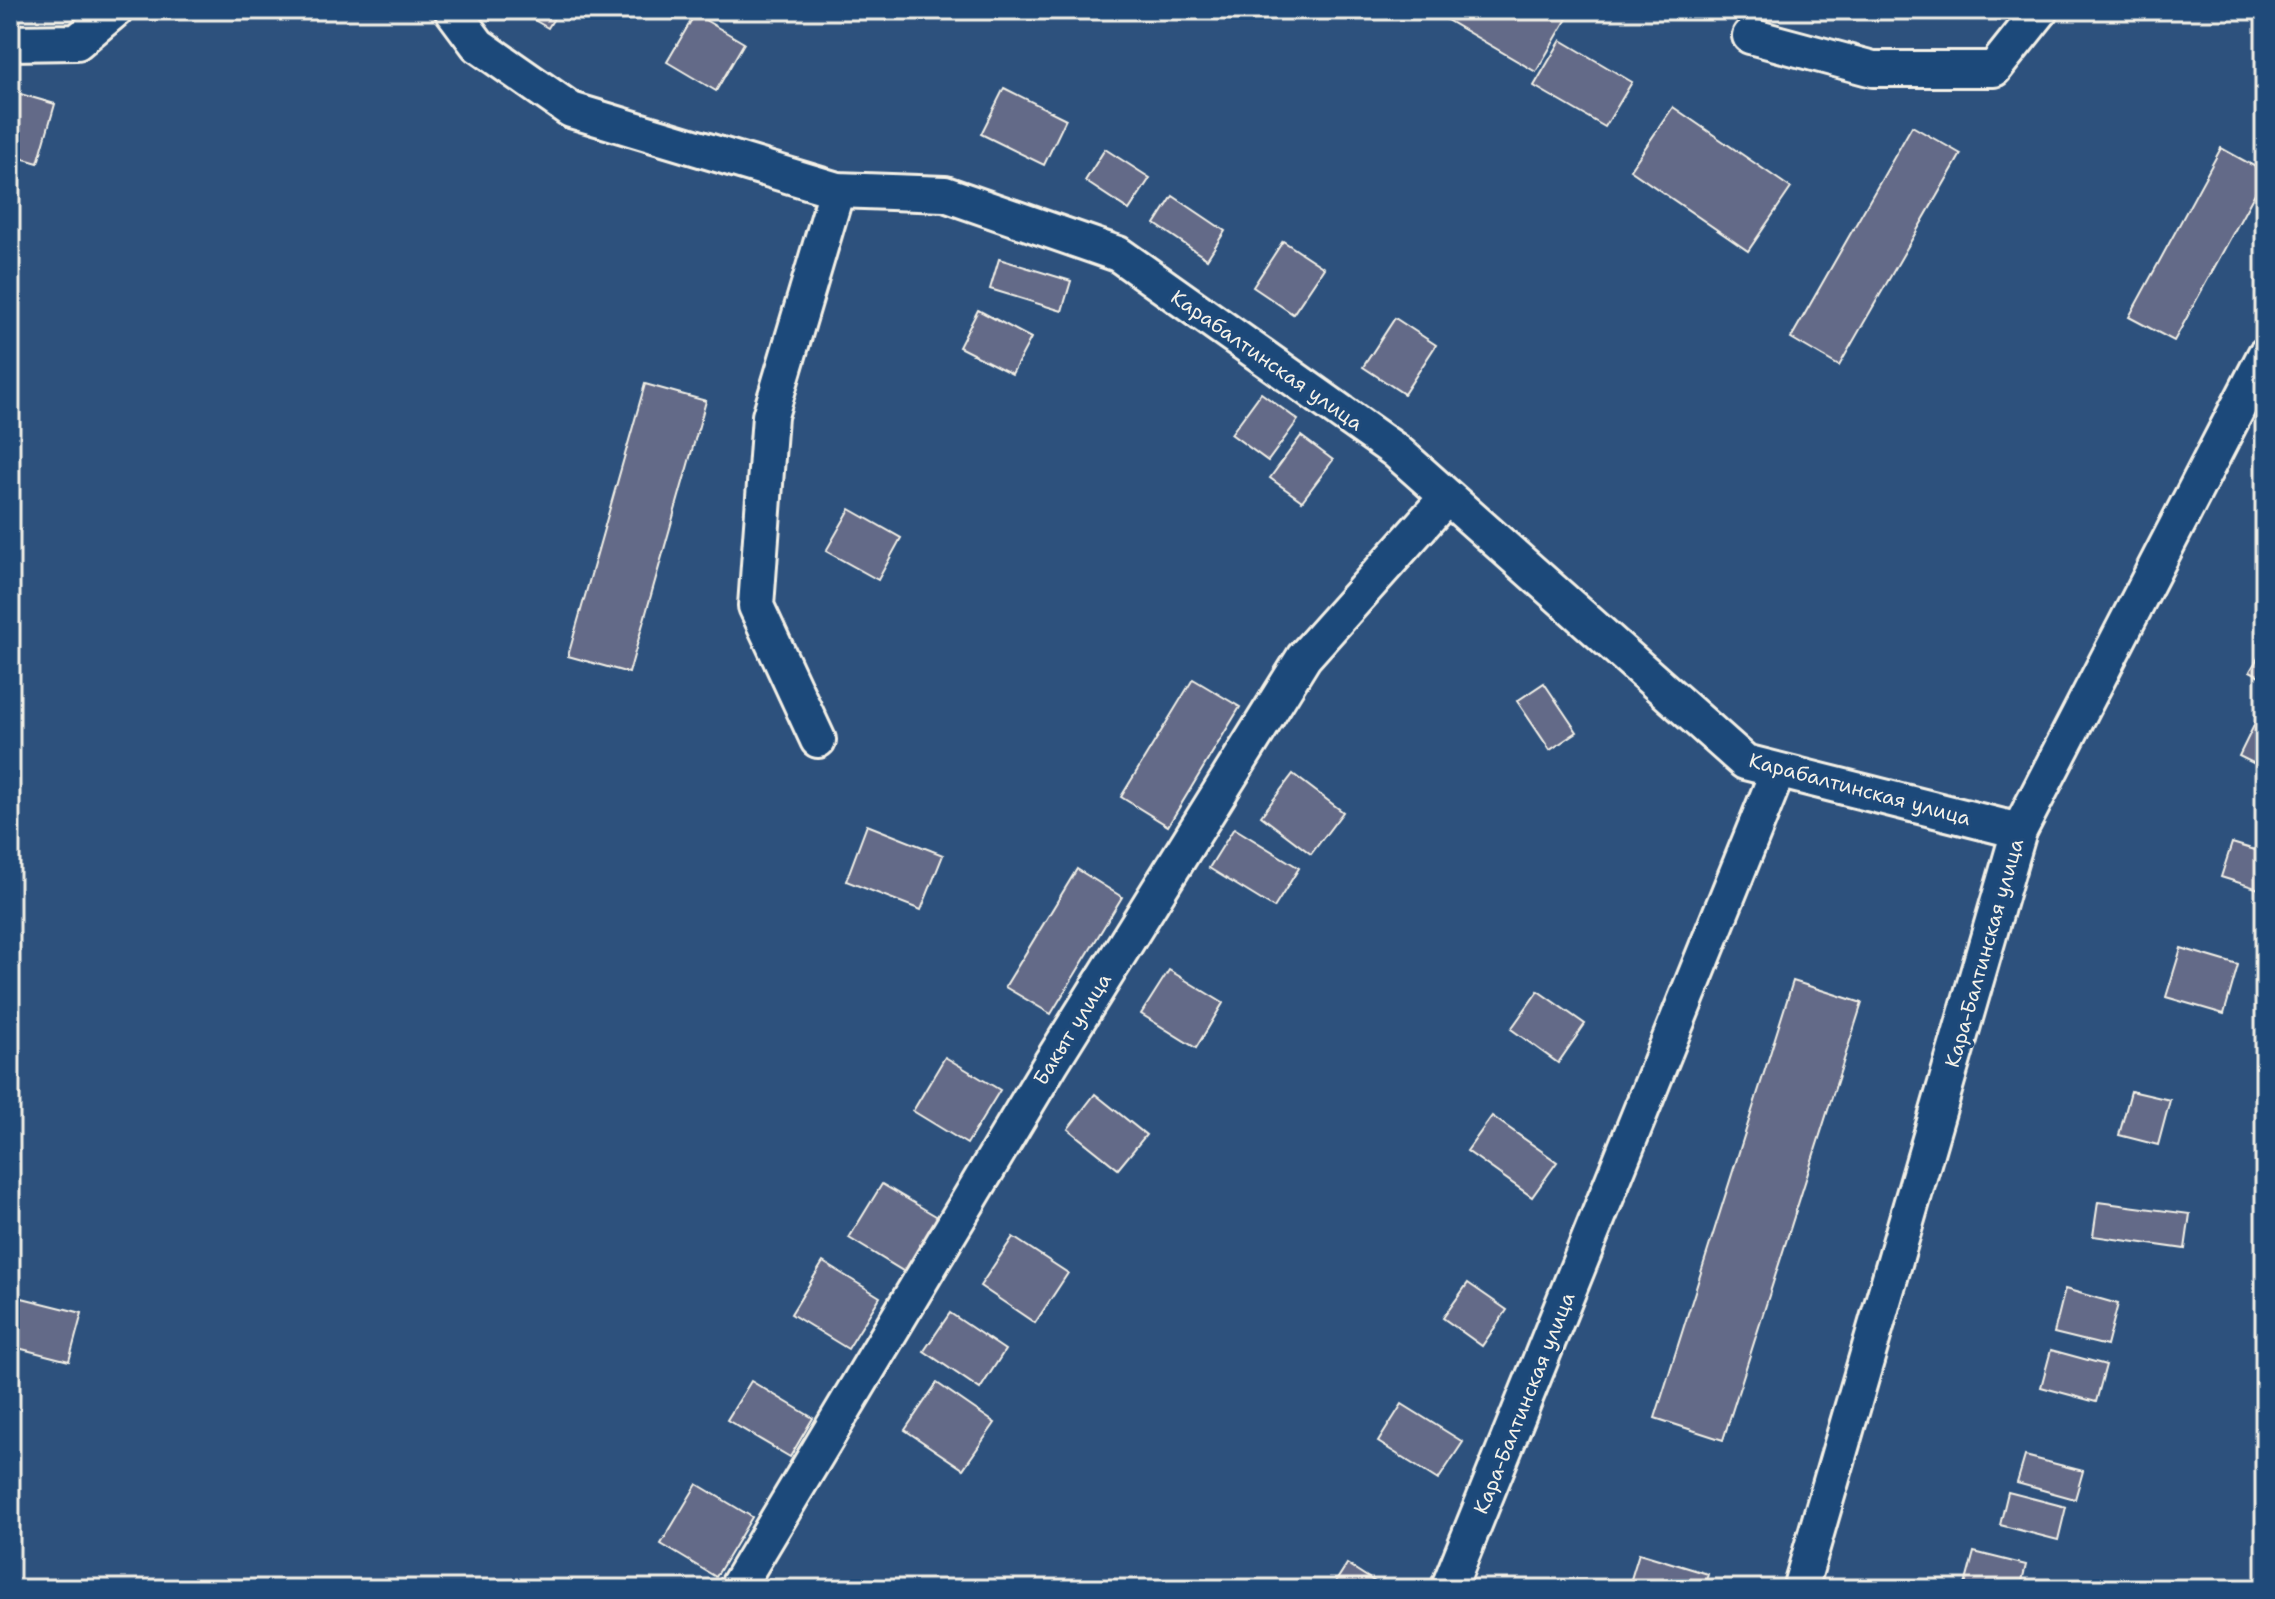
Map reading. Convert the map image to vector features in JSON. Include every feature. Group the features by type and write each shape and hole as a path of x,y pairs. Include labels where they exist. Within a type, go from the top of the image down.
{"street":[{"path":"10,43 77,42 115,10"},
{"name":"Карабалтинская улица","path":"452,10 478,45 571,110 837,190 945,194 1118,254 1396,451 1745,762 2019,831"},
{"path":"1750,36 1873,69 1994,69 2041,10"},
{"path":"818,740 756,606 770,416 837,190"},
{"name":"Кара-Балтинская улица","path":"1800,1589 2019,831 2265,355"},
{"name":"Бакыт улица","path":"736,1589 1042,1077 1304,657 1447,497"},
{"name":"Кара-Балтинская улица","path":"1448,1589 1778,771"}],"building":[{"path":"517,10 559,10 548,28"},
{"path":"1430,10 1572,10 1536,72"},
{"path":"695,14 744,43 716,91 667,62"},
{"path":"1561,40 1632,82 1605,127 1534,86"},
{"path":"1004,88 1066,119 1044,165 981,134"},
{"path":"10,91 55,104 38,163 10,155"},
{"path":"1673,107 1791,188 1748,251 1630,170"},
{"path":"1912,126 1961,154 1839,366 1791,338"},
{"path":"2221,148 2265,172 2265,175 2174,341 2129,317"},
{"path":"1105,149 1150,178 1129,210 1085,181"},
{"path":"1173,196 1225,231 1207,259 1155,224"},
{"path":"1283,241 1324,268 1293,314 1253,287"},
{"path":"999,259 1071,281 1062,311 990,289"},
{"path":"978,310 1031,338 1012,374 959,347"},
{"path":"1395,318 1436,345 1404,394 1363,367"},
{"path":"645,384 706,401 629,673 568,656"},
{"path":"1261,393 1298,420 1268,461 1231,434"},
{"path":"1301,436 1333,460 1302,501 1270,478"},
{"path":"850,509 901,538 878,580 826,551"},
{"path":"2265,646 2265,679 2250,671"},
{"path":"1193,679 1240,707 1168,826 1121,797"},
{"path":"1544,683 1577,732 1550,750 1517,701"},
{"path":"2265,708 2265,769 2239,756"},
{"path":"1293,774 1343,812 1311,854 1261,816"},
{"path":"867,825 943,855 921,910 846,881"},
{"path":"1234,828 1299,868 1274,908 1209,868"},
{"path":"2232,843 2265,853 2265,891 2221,877"},
{"path":"1077,869 1122,897 1051,1014 1005,987"},
{"path":"2181,948 2238,965 2224,1014 2166,997"},
{"path":"1169,970 1223,1003 1196,1048 1141,1014"},
{"path":"1793,981 1862,1003 1723,1440 1655,1418"},
{"path":"1538,991 1585,1024 1558,1063 1511,1029"},
{"path":"945,1057 1000,1090 967,1144 913,1111"},
{"path":"2131,1091 2170,1100 2158,1145 2119,1135"},
{"path":"1095,1094 1146,1135 1118,1169 1068,1129"},
{"path":"1492,1116 1557,1162 1532,1197 1467,1151"},
{"path":"882,1184 941,1219 908,1274 849,1238"},
{"path":"2098,1202 2190,1214 2185,1249 2093,1236"},
{"path":"1013,1237 1068,1273 1035,1323 980,1286"},
{"path":"823,1262 880,1297 848,1349 791,1314"},
{"path":"1468,1283 1507,1310 1482,1346 1443,1318"},
{"path":"2065,1289 2118,1304 2107,1346 2054,1333"},
{"path":"10,1295 82,1313 69,1361 10,1346"},
{"path":"950,1313 1005,1350 980,1389 924,1351"},
{"path":"2051,1350 2106,1365 2096,1402 2041,1387"},
{"path":"751,1381 813,1418 790,1457 727,1420"},
{"path":"937,1383 995,1423 963,1469 905,1430"},
{"path":"1402,1404 1463,1442 1438,1480 1378,1442"},
{"path":"2025,1456 2083,1471 2075,1499 2017,1483"},
{"path":"697,1484 752,1517 716,1577 661,1544"},
{"path":"2008,1492 2066,1507 2058,1540 2000,1525"},
{"path":"1974,1552 2026,1565 2020,1589 1964,1589"},
{"path":"1639,1553 1708,1574 1704,1589 1628,1589"},
{"path":"1347,1564 1386,1589 1331,1589"}]}
